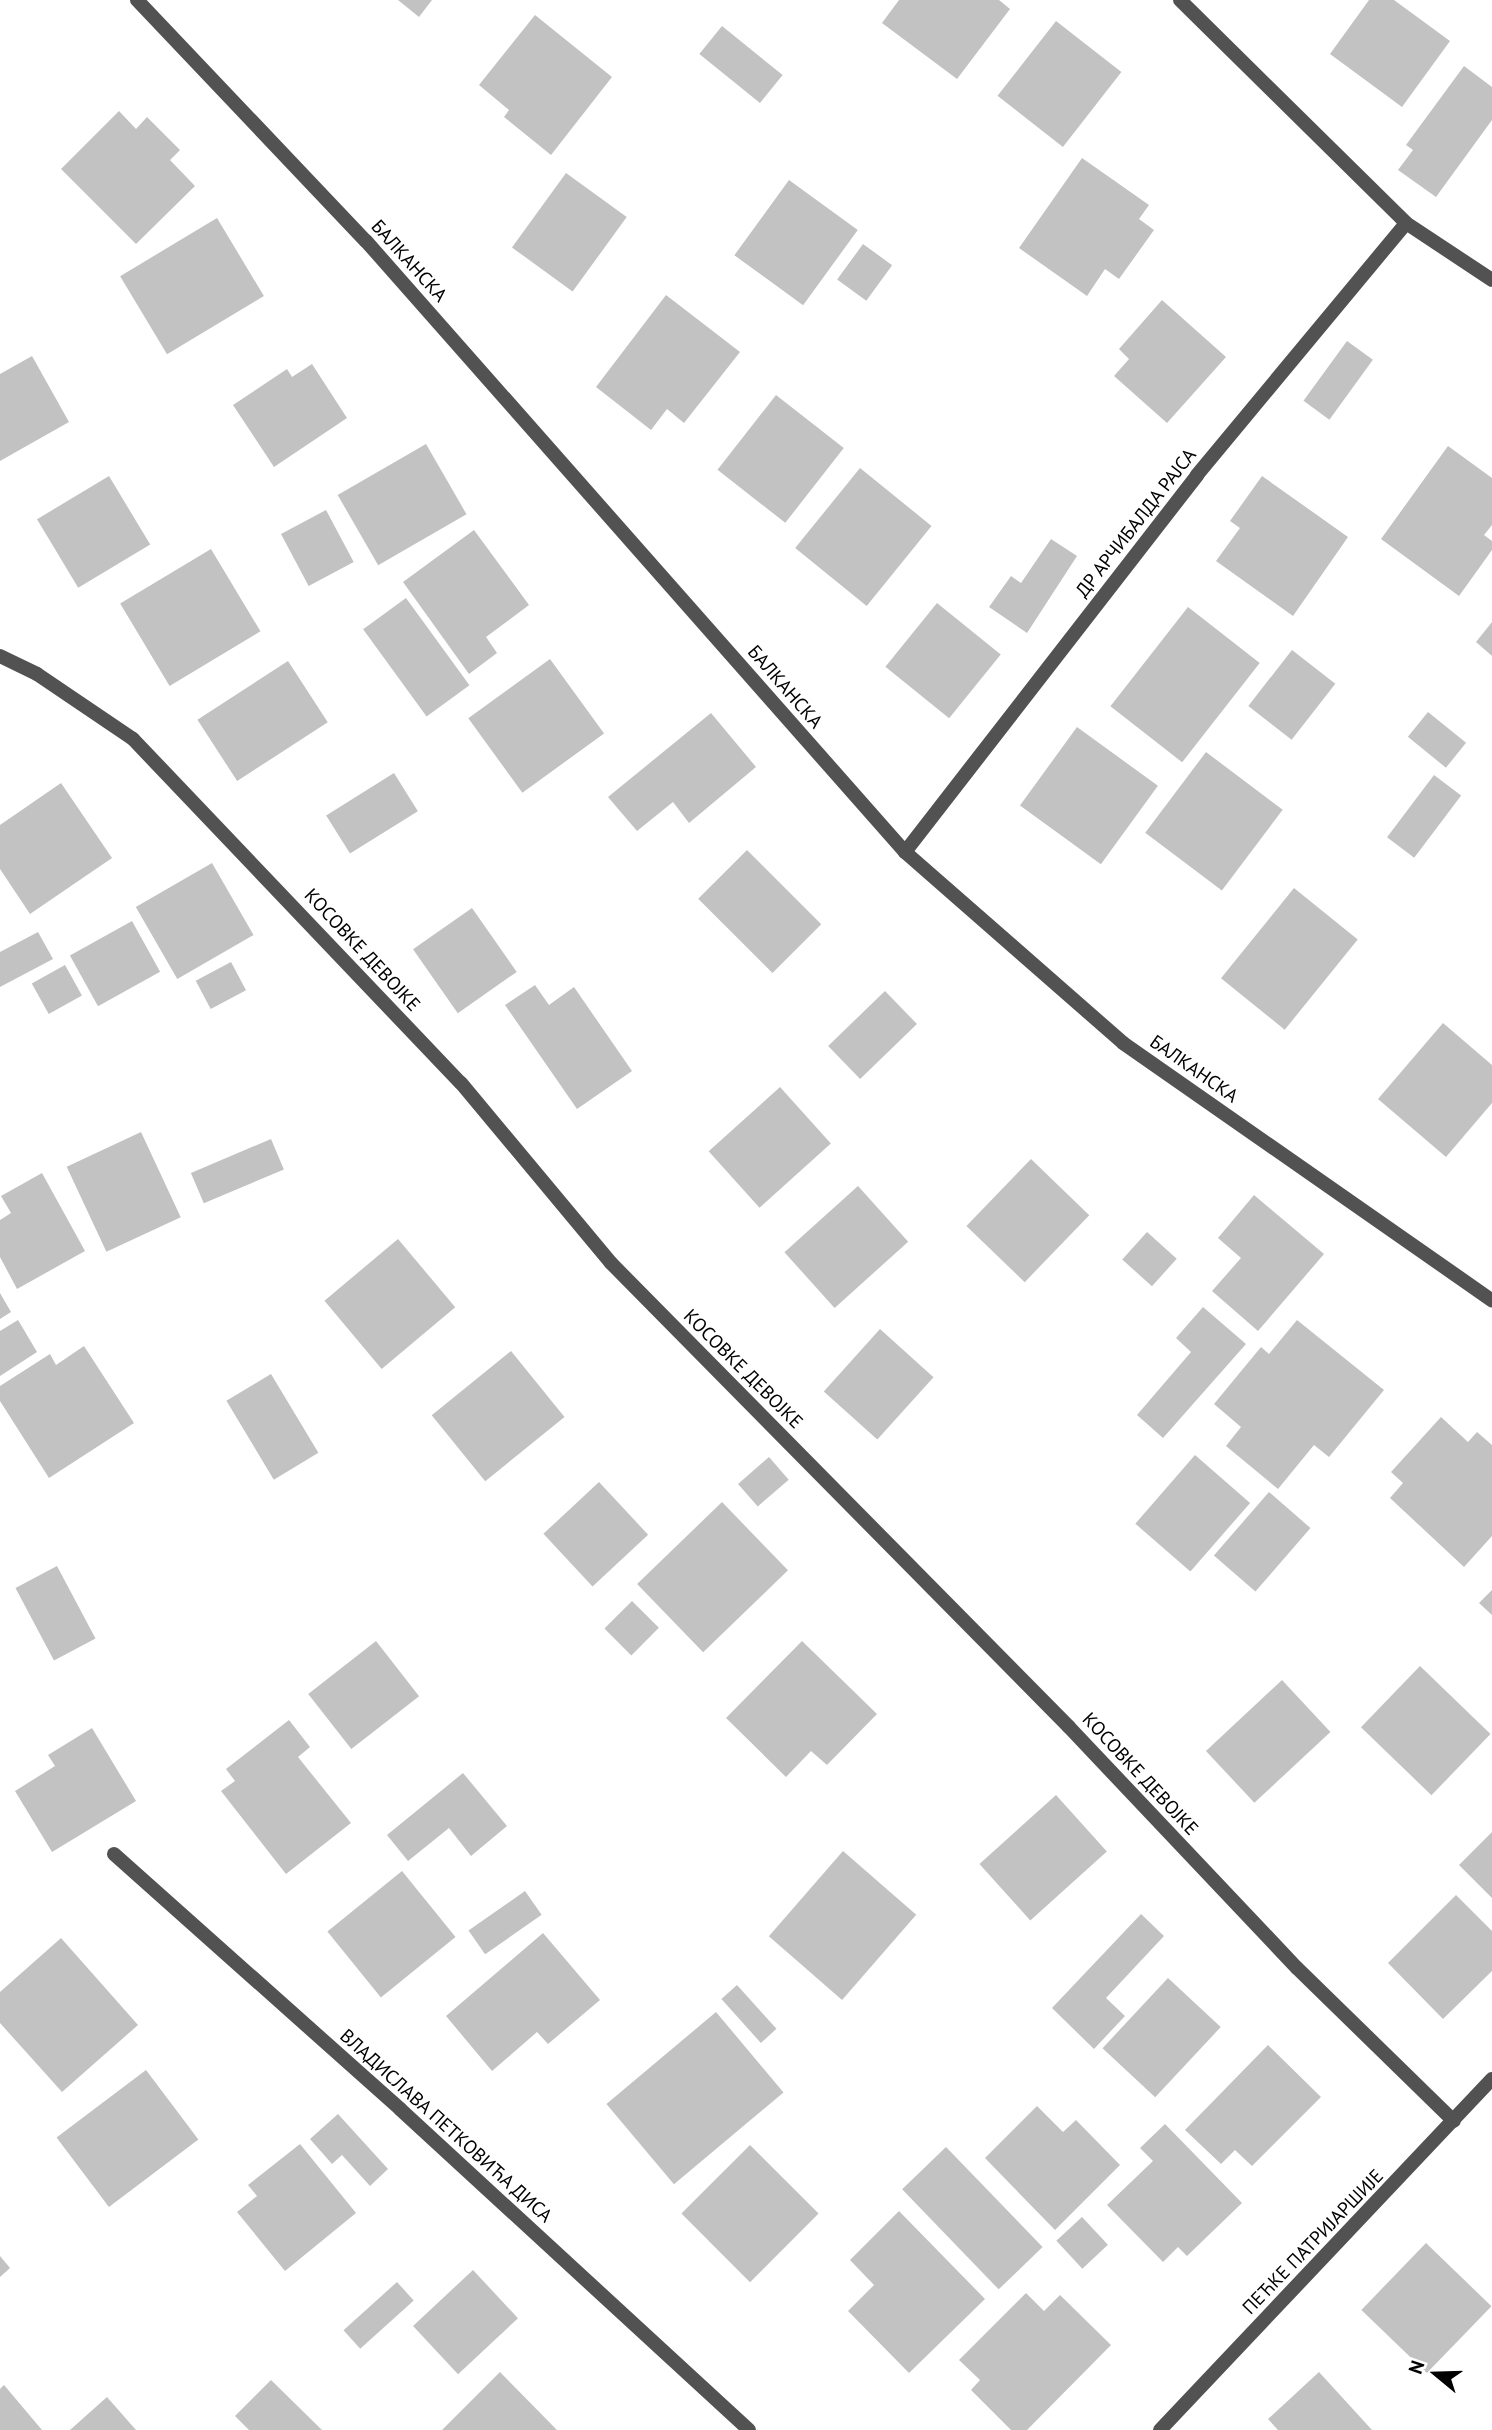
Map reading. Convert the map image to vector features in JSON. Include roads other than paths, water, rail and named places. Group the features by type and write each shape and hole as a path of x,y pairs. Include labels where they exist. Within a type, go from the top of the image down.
{"street":[{"name":"БАЛКАНСКА","path":"138,0 366,241 905,852 1123,1043 1492,1300"},
{"path":"1180,0 1406,223 1492,280"},
{"name":"ДР АРЧИБАЛДА РАЈСА","path":"905,852 1197,475 1406,223"},
{"name":"КОСОВКЕ ДЕВОЈКЕ","path":"0,656 37,674 134,739 461,1083 611,1263 1069,1727 1297,1968 1454,2121"},
{"name":"ВЛАДИСЛАВА ПЕТКОВИЋА ДИСА","path":"114,1854 400,2109 749,2430"},
{"name":"ПЕЋКЕ ПАТРИЈАРШИЈЕ","path":"1160,2430 1492,2079"}]}
